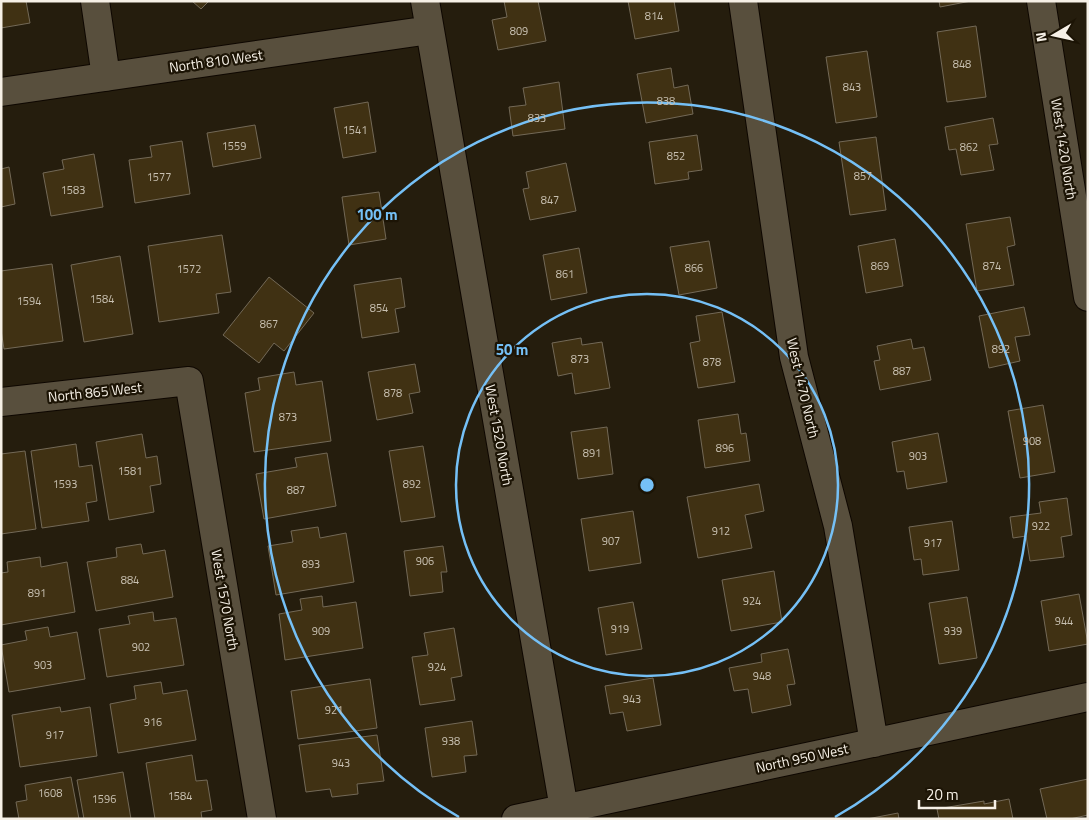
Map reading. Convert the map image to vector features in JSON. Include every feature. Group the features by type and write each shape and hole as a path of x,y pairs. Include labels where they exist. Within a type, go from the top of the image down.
{"street":[{"path":"95,1 106,77"},
{"name":"West 1520 North","path":"425,1 564,809"},
{"name":"West 1470 North","path":"743,1 794,357 838,526 874,742"},
{"name":"West 1420 North","path":"1041,1 1088,298"},
{"name":"North 810 West","path":"1,92 430,30"},
{"name":"North 865 West","path":"1,402 189,381"},
{"name":"West 1570 North","path":"189,381 262,819"},
{"name":"North 950 West","path":"516,819 1088,697"}],"building":[{"path":"1,1 26,1 30,23 1,28"},
{"path":"192,1 209,1 201,9"},
{"path":"504,1 538,1 546,41 498,50 492,20 507,17"},
{"path":"628,1 674,1 679,31 635,39"},
{"path":"939,1 971,1 940,7"},
{"path":"976,26 986,97 947,102 937,32"},
{"path":"867,51 877,117 836,123 826,57"},
{"path":"671,68 674,88 688,85 693,114 646,123 637,74"},
{"path":"559,82 565,129 513,136 509,107 526,105 523,88"},
{"path":"368,102 376,152 343,158 334,108"},
{"path":"993,118 998,144 989,145 994,170 961,175 956,149 949,150 945,127"},
{"path":"255,125 261,158 213,167 207,133"},
{"path":"697,135 702,170 688,172 689,179 655,184 649,142"},
{"path":"876,137 886,210 850,215 839,142"},
{"path":"182,141 190,194 135,203 129,160 152,157 150,146"},
{"path":"94,154 103,207 51,216 43,173 64,169 62,160"},
{"path":"566,163 576,211 530,220 523,189 529,188 526,172"},
{"path":"9,167 15,204 1,207 1,169"},
{"path":"379,192 386,239 349,245 342,197"},
{"path":"1010,217 1015,245 1007,247 1014,285 977,291 966,224"},
{"path":"222,235 231,292 216,294 219,313 159,322 148,246"},
{"path":"895,239 903,286 866,293 858,246"},
{"path":"709,241 717,288 679,295 670,247"},
{"path":"579,248 587,293 551,300 543,255"},
{"path":"120,256 133,334 84,342 71,265"},
{"path":"52,264 63,341 4,349 1,330 1,271"},
{"path":"269,277 314,313 284,351 274,343 259,363 223,335"},
{"path":"401,278 405,307 395,309 399,332 362,338 354,285"},
{"path":"1024,307 1030,335 1015,337 1020,361 989,368 979,316"},
{"path":"722,312 735,382 698,388 690,343 700,341 696,316"},
{"path":"581,338 582,345 602,342 610,388 575,394 572,373 558,376 552,343"},
{"path":"911,339 913,349 924,347 931,380 880,390 874,361 880,360 877,346"},
{"path":"415,364 420,392 409,394 413,413 377,420 368,372"},
{"path":"294,372 296,385 322,381 331,441 254,452 245,393 260,390 258,378"},
{"path":"1043,405 1055,472 1020,478 1008,411"},
{"path":"738,414 741,434 746,433 750,461 705,468 698,420"},
{"path":"607,427 613,474 578,479 571,432"},
{"path":"938,433 947,482 907,489 904,471 897,472 892,442"},
{"path":"142,434 146,458 157,456 161,484 150,486 154,512 109,520 96,442"},
{"path":"76,444 79,467 92,465 97,501 86,503 89,521 42,528 31,451"},
{"path":"423,446 435,517 401,522 389,451"},
{"path":"25,451 36,529 1,534 1,454"},
{"path":"327,453 336,506 264,519 256,474 297,467 295,458"},
{"path":"759,484 764,511 745,515 752,548 698,558 687,497"},
{"path":"1067,498 1072,535 1061,537 1064,557 1030,561 1026,536 1013,538 1010,517 1041,513 1039,502"},
{"path":"633,511 641,563 589,571 581,519"},
{"path":"952,521 959,570 923,575 921,559 914,560 909,527"},
{"path":"318,527 320,538 346,533 354,582 276,595 268,546 293,542 291,531"},
{"path":"141,544 143,554 165,550 173,597 96,611 87,562 117,557 116,548"},
{"path":"443,546 447,572 441,572 443,592 410,596 404,551"},
{"path":"40,557 41,567 67,562 75,612 1,625 1,573 8,572 7,562"},
{"path":"774,571 782,622 731,631 722,580"},
{"path":"1079,594 1088,644 1049,651 1041,601"},
{"path":"322,596 323,607 356,602 363,648 285,660 279,614 302,610 300,599"},
{"path":"967,597 977,658 939,664 929,603"},
{"path":"633,602 642,649 606,655 598,608"},
{"path":"153,612 154,621 176,618 184,665 107,677 99,629 130,624 128,616"},
{"path":"48,627 50,637 77,632 85,679 9,692 1,645 27,640 25,631"},
{"path":"454,628 462,676 451,678 455,700 420,705 412,657 428,655 424,633"},
{"path":"788,649 795,684 787,685 791,705 752,713 748,689 734,691 729,668 762,662 761,654"},
{"path":"653,678 661,725 627,731 623,712 610,714 605,686"},
{"path":"370,679 377,728 298,739 291,691"},
{"path":"161,682 163,694 187,690 196,740 118,753 110,704 136,699 134,686"},
{"path":"60,707 61,712 90,707 97,756 20,767 12,715"},
{"path":"472,721 477,755 464,756 466,772 432,777 425,728"},
{"path":"377,735 384,781 357,784 358,794 332,797 330,789 306,792 299,745"},
{"path":"192,755 196,781 207,780 212,810 201,812 202,819 155,819 146,763"},
{"path":"123,772 131,819 84,819 77,780"},
{"path":"71,777 79,819 19,819 16,802 27,800 25,785"},
{"path":"1088,779 1088,815 1070,819 1047,819 1040,789"},
{"path":"1009,799 1013,819 939,819 937,809 984,801 984,804"},
{"path":"898,813 899,819 867,819"}]}
